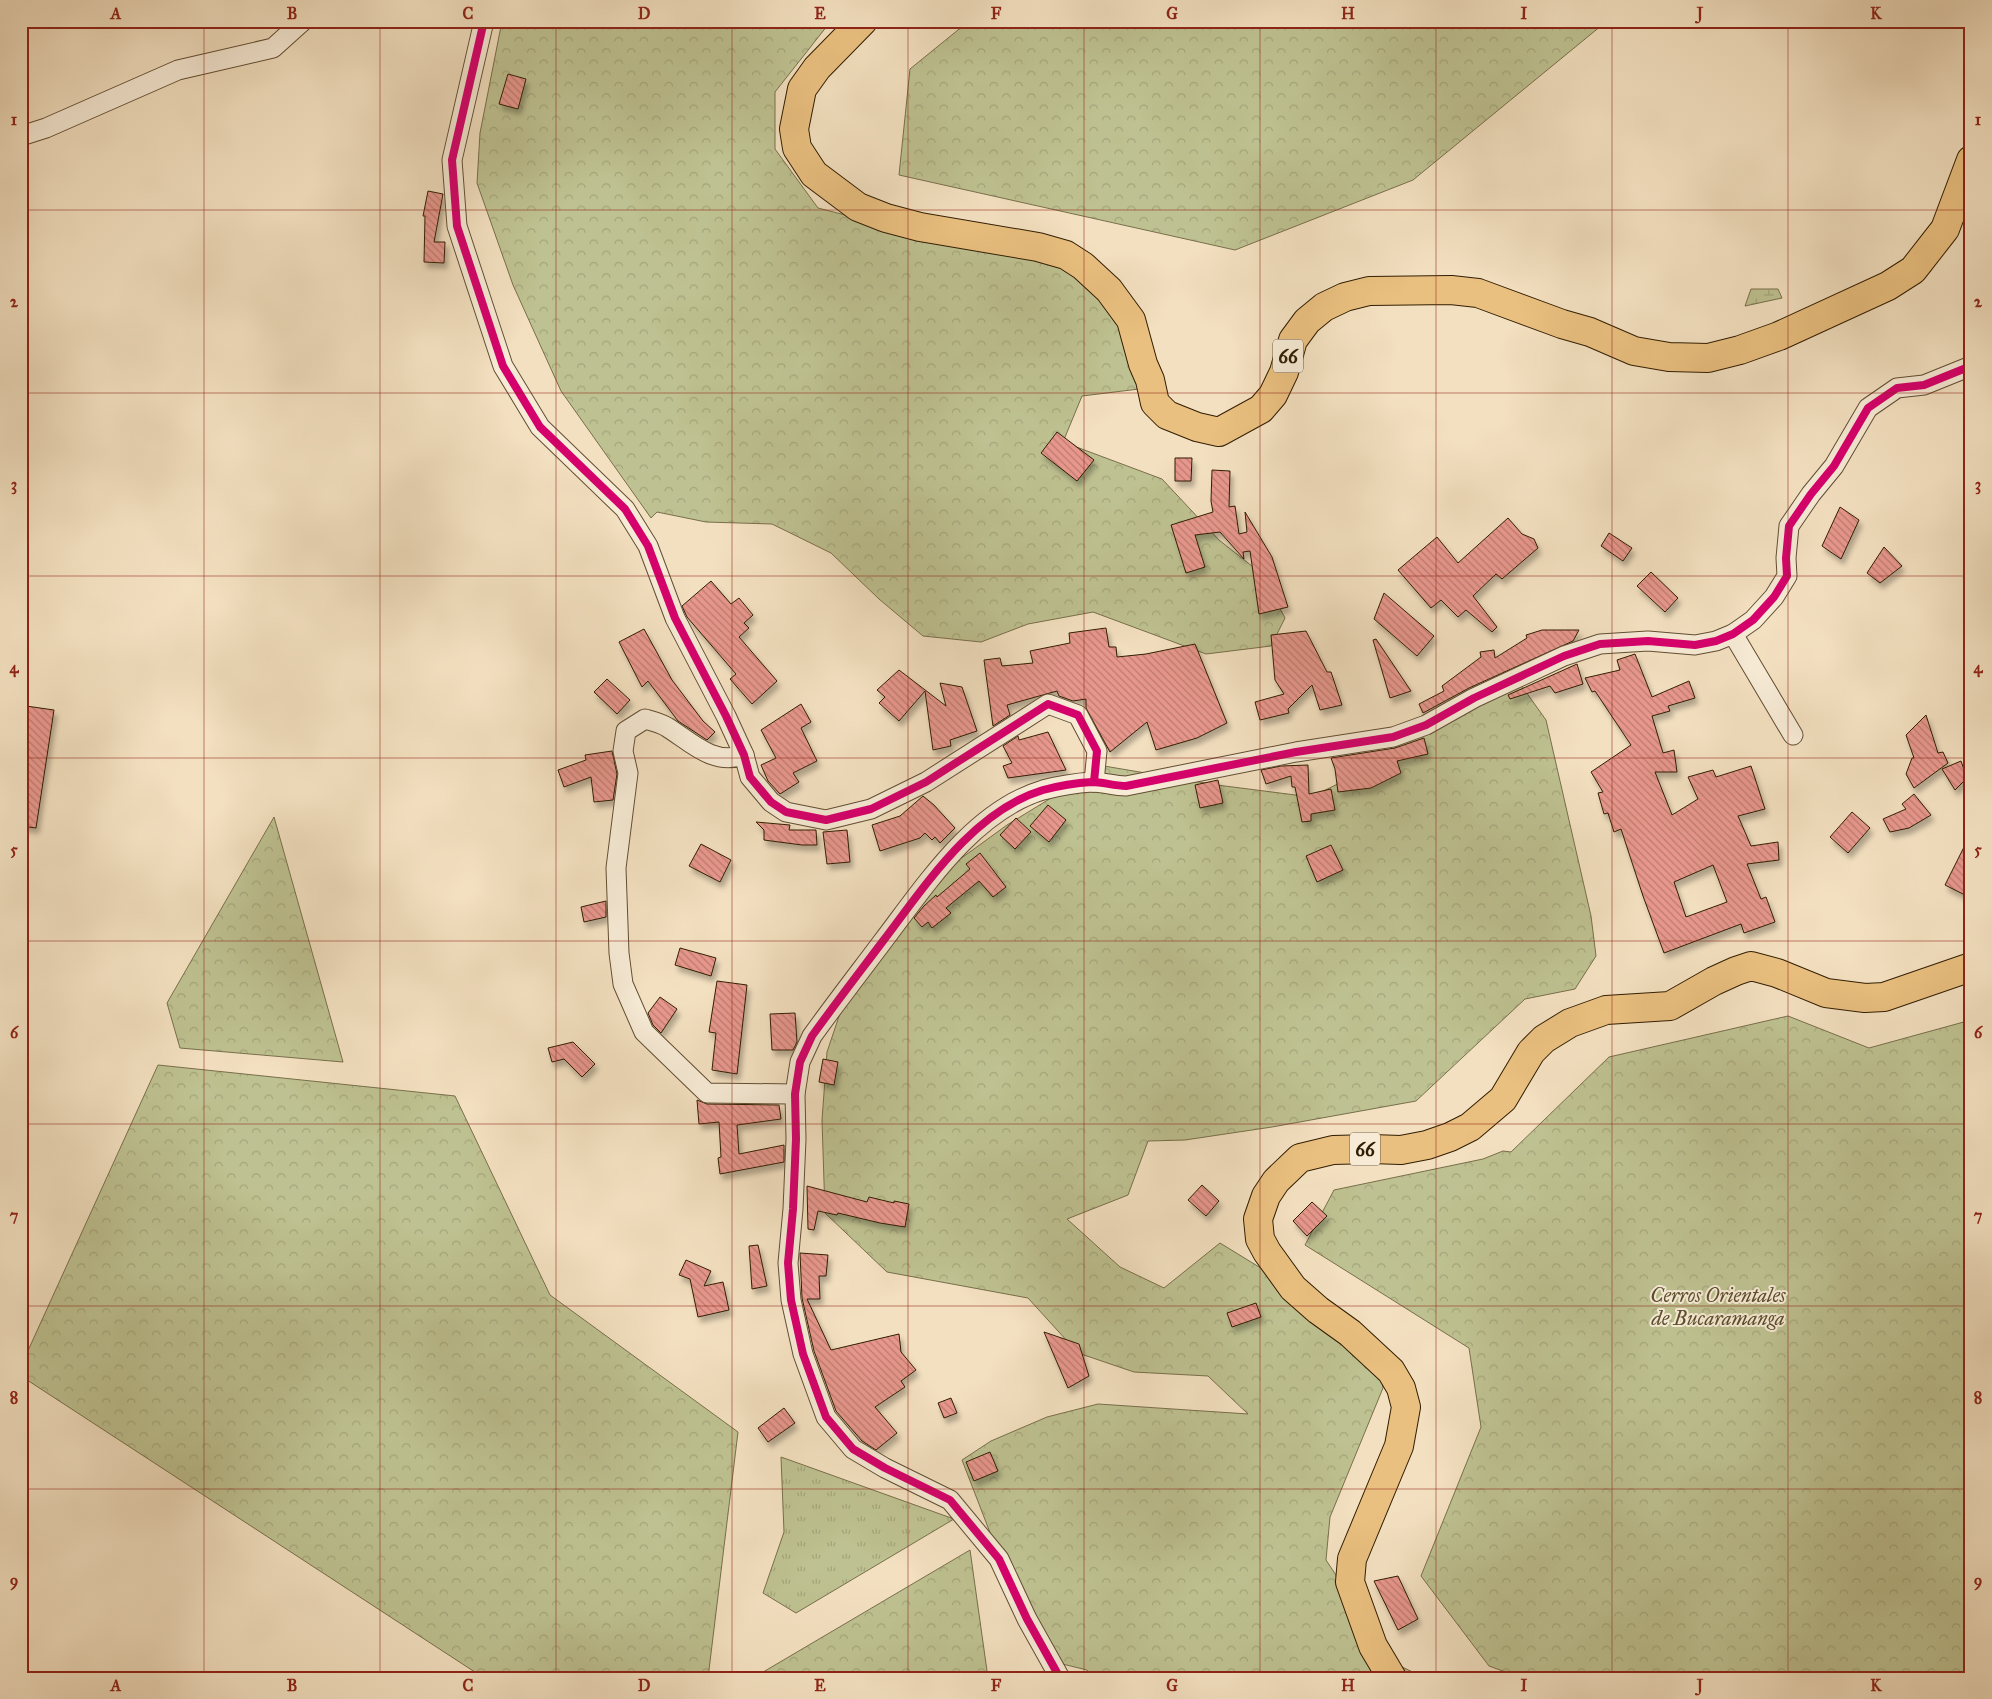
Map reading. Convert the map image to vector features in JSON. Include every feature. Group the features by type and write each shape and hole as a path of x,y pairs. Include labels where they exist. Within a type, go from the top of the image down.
{"highway":[{"name":"66","path":"863,21 817,68 802,89 794,129 797,148 814,174 858,207 886,218 920,227 1038,248 1066,255 1083,266 1109,290 1131,320 1143,364 1150,380 1155,403 1167,415 1197,427 1219,432 1261,409 1273,395 1284,372 1293,340 1307,321 1324,307 1345,297 1369,291 1451,290 1478,293 1562,324 1590,332 1634,350 1669,357 1708,358 1740,350 1771,339 1888,286 1913,270 1945,229 1971,160"},
{"name":"66","path":"1392,1678 1373,1646 1350,1582 1352,1559 1399,1446 1406,1407 1401,1388 1391,1371 1350,1333 1318,1310 1293,1288 1267,1252 1260,1239 1258,1219 1266,1196 1276,1182 1300,1158 1333,1150 1401,1150 1427,1145 1450,1137 1470,1127 1503,1099 1531,1052 1544,1039 1570,1023 1606,1010 1670,1006 1714,981 1751,966 1777,973 1826,993 1865,998 1884,998 1971,967"}],"street":[{"path":"21,136 46,128 178,70 273,48 303,21"},
{"path":"484,21 452,160 457,226 503,366 540,427 624,509 648,546 675,618 744,755 750,777 771,802 786,812 826,820 871,809 926,782 1048,704 1078,715 1097,751 1094,782"},
{"path":"1060,1678 1026,1619 999,1559 950,1500 885,1468 853,1449 826,1416 803,1354 791,1300 788,1263 793,1209 796,1139 795,1094 800,1062 812,1036 930,877 983,823 1015,801 1044,790 1094,782 1126,786 1296,752 1393,736 1426,725 1474,698 1564,656 1600,644 1648,641 1695,644 1716,641 1733,634 1753,620 1774,598 1787,576 1786,558 1789,526 1811,494 1834,466 1854,435 1868,408 1897,388 1924,385 1971,366"},
{"path":"1733,634 1793,735"},
{"path":"744,755 732,759 718,757 694,746 665,726 645,719 626,731 623,751 628,773 616,868 619,953 623,984 644,1032 707,1092 795,1094"}],"green space":[{"path":"502,21 831,21 775,92 775,149 818,208 853,217 1061,257 1112,301 1139,389 1082,396 1063,442 1162,479 1219,540 1262,574 1285,618 1271,646 1206,654 1093,612 1028,624 981,642 923,636 879,599 831,553 772,524 706,522 657,512 651,518 561,391 513,285 477,183 480,133"},
{"path":"969,21 1607,21 1413,180 1235,250 899,175 910,69"},
{"path":"1751,289 1778,289 1782,298 1745,306"},
{"path":"1516,678 1546,720 1591,916 1596,956 1575,989 1525,999 1416,1101 1272,1127 1185,1140 1148,1141 1128,1195 1067,1219 1120,1267 1164,1288 1220,1243 1347,1321 1375,1341 1383,1388 1330,1517 1326,1560 1394,1663 1425,1678 1090,1678 1087,1670 1046,1660 1023,1618 962,1460 991,1441 1047,1417 1098,1404 1248,1414 1208,1376 1134,1372 1078,1353 1028,1298 887,1272 825,1213 822,1120 827,1052 855,969 952,865 1007,825 1051,798 1098,765 1217,785 1311,797 1354,776 1416,733"},
{"path":"274,817 343,1062 180,1048 167,1003"},
{"name":"Cerros Orientales de Bucaramanga","path":"1788,1016 1869,1048 1971,1020 1971,1678 1522,1678 1489,1666 1421,1576 1481,1427 1469,1348 1305,1245 1334,1190 1483,1159 1503,1151 1511,1152 1609,1057"},
{"path":"158,1065 455,1096 550,1295 738,1432 708,1678 484,1678 21,1376 21,1366"},
{"path":"781,1457 954,1519 796,1613 763,1593 784,1532"},
{"path":"970,1550 988,1678 753,1678"}],"building":[{"path":"508,74 526,79 518,109 499,104"},
{"path":"428,191 443,194 434,242 445,242 444,263 424,262 425,216 423,216"},
{"path":"1057,432 1094,460 1077,481 1041,453"},
{"path":"1175,458 1192,458 1191,481 1175,481"},
{"path":"1212,470 1230,471 1229,507 1235,506 1239,534 1247,532 1245,512 1272,557 1288,607 1259,614 1250,551 1243,552 1244,559 1220,532 1195,535 1205,567 1186,573 1171,525 1213,512 1211,501"},
{"path":"1840,507 1859,520 1841,559 1822,546"},
{"path":"1508,518 1522,534 1534,539 1538,548 1502,579 1496,574 1473,596 1497,627 1492,632 1466,610 1458,617 1441,600 1431,608 1398,570 1437,537 1458,563"},
{"path":"1609,533 1632,548 1623,561 1601,546"},
{"path":"1884,547 1902,566 1880,583 1867,573"},
{"path":"1651,572 1678,598 1665,612 1637,586"},
{"path":"711,581 731,604 739,598 753,615 744,623 749,628 739,637 777,681 752,704 730,679 736,674 687,617 682,606"},
{"path":"1384,593 1434,636 1417,656 1374,619"},
{"path":"1106,628 1109,647 1116,647 1117,657 1146,654 1195,644 1227,723 1197,738 1156,750 1147,722 1110,752 1086,708 1086,699 1073,701 1059,696 1057,691 1007,705 1010,715 993,726 984,660 1000,658 1002,666 1033,663 1030,651 1070,643 1069,633"},
{"path":"644,629 672,680 703,721 715,732 707,740 678,721 648,681 642,687 619,642"},
{"path":"1542,630 1579,630 1573,641 1469,688 1423,713 1419,704 1444,691 1442,686 1481,657 1480,652 1494,650 1495,658 1527,638 1526,635"},
{"path":"1306,631 1327,672 1331,672 1342,705 1320,710 1312,685 1288,709 1289,713 1260,720 1255,702 1284,694 1275,680 1271,635"},
{"path":"1376,639 1411,691 1390,698 1373,640"},
{"path":"1635,654 1652,697 1689,681 1695,698 1668,706 1670,711 1652,716 1663,753 1674,750 1677,772 1655,772 1672,815 1698,799 1688,777 1713,770 1716,777 1751,766 1765,809 1738,816 1751,846 1778,842 1779,860 1747,864 1761,899 1766,897 1775,922 1744,933 1741,924 1664,953 1621,829 1614,832 1608,813 1604,814 1598,793 1603,792 1591,772 1631,745 1595,691 1592,692 1585,678 1620,670 1617,660","holes":["1713,865 1727,902 1686,917 1674,882"]},
{"path":"1577,664 1583,684 1555,693 1550,686 1510,699 1508,695"},
{"path":"899,670 946,706 940,683 962,687 977,731 950,740 951,746 933,750 925,691 899,721 879,703 885,697 877,690"},
{"path":"607,679 630,700 617,714 594,692"},
{"path":"801,704 811,722 801,728 817,761 793,773 799,782 780,794 768,781 761,765 776,758 761,730"},
{"path":"26,706 54,710 36,828 21,826 21,739"},
{"path":"1926,715 1938,753 1943,752 1948,763 1914,788 1906,774 1912,758 1914,758 1906,735"},
{"path":"1048,732 1066,770 1008,778 1003,766 1012,763 1003,746 1018,736 1019,740"},
{"path":"1424,738 1428,754 1397,761 1401,773 1371,788 1338,792 1335,769 1331,758 1395,748"},
{"path":"612,751 617,774 613,800 594,802 591,777 564,787 558,770 586,760 585,755"},
{"path":"1961,761 1967,778 1955,790 1942,769"},
{"path":"1308,765 1309,794 1331,789 1335,810 1311,814 1311,821 1302,822 1295,787 1292,787 1291,776 1266,784 1261,770 1281,766"},
{"path":"1218,780 1223,803 1200,808 1195,785"},
{"path":"1914,794 1931,815 1909,828 1890,832 1883,819 1906,809 1902,804"},
{"path":"923,796 955,828 940,843 935,837 932,840 925,833 920,838 880,851 872,825 900,816"},
{"path":"1048,805 1066,820 1049,842 1030,826"},
{"path":"1852,812 1870,828 1848,853 1830,837"},
{"path":"1016,818 1031,832 1015,849 1000,835"},
{"path":"756,822 790,825 789,830 816,830 817,845 764,840 764,830"},
{"path":"847,830 850,862 827,864 823,832"},
{"path":"1971,833 1971,898 1945,885"},
{"path":"701,844 731,860 720,882 689,866"},
{"path":"1331,845 1343,870 1317,882 1306,856"},
{"path":"980,853 1006,887 993,897 979,881 946,908 951,913 932,928 928,922 922,927 914,918 936,895 937,897 970,869 966,864"},
{"path":"606,901 606,917 584,922 581,907"},
{"path":"680,948 716,958 711,976 675,965"},
{"path":"717,981 747,985 737,1074 712,1070 716,1033 709,1032"},
{"path":"660,997 677,1009 661,1033 653,1025 648,1013"},
{"path":"795,1013 797,1042 793,1050 772,1050 770,1014"},
{"path":"573,1042 595,1064 582,1077 564,1059 552,1062 548,1048"},
{"path":"823,1059 838,1062 834,1085 819,1082"},
{"path":"697,1100 707,1104 779,1105 781,1119 737,1125 739,1154 784,1145 784,1162 720,1174 718,1158 721,1157 719,1122 699,1124"},
{"path":"1202,1185 1219,1201 1206,1216 1188,1200"},
{"path":"807,1186 867,1202 869,1197 894,1203 894,1201 909,1204 905,1227 838,1213 837,1215 818,1211 814,1230 808,1229"},
{"path":"1312,1202 1327,1216 1307,1236 1293,1221"},
{"path":"758,1245 767,1286 752,1289 749,1246"},
{"path":"800,1253 828,1255 826,1276 819,1276 820,1299 807,1299 831,1350 899,1334 901,1352 916,1370 901,1381 905,1387 875,1407 897,1433 876,1450 862,1441 836,1411 814,1351 802,1298"},
{"path":"686,1260 711,1271 704,1286 723,1282 729,1310 698,1317 690,1279 679,1275"},
{"path":"1256,1303 1261,1317 1232,1327 1227,1313"},
{"path":"1044,1332 1079,1344 1089,1376 1068,1388"},
{"path":"951,1398 957,1413 944,1418 938,1403"},
{"path":"784,1408 795,1423 768,1442 758,1428"},
{"path":"990,1452 998,1471 974,1481 966,1462"},
{"path":"1398,1576 1418,1619 1398,1630 1374,1581"}],"cycle path":[{"path":"484,21 452,160 457,226 503,366 540,427 625,509 648,546 675,618 726,716 744,755 750,777 771,802 786,812 826,820 871,809 926,782 1048,704 1078,715 1097,751 1094,782"},
{"path":"1060,1678 1027,1619 999,1559 950,1500 885,1468 853,1449 826,1417 803,1354 791,1300 788,1263 793,1209 796,1139 795,1094 800,1062 812,1036 916,897 952,853 994,815 1018,800 1043,790 1067,785 1092,782 1126,786 1296,752 1393,737 1426,725 1474,698 1564,656 1600,644 1648,641 1695,645 1716,641 1733,634 1753,620 1774,597 1787,576 1786,558 1789,526 1811,494 1834,466 1868,408 1897,388 1924,385 1971,366"}]}
